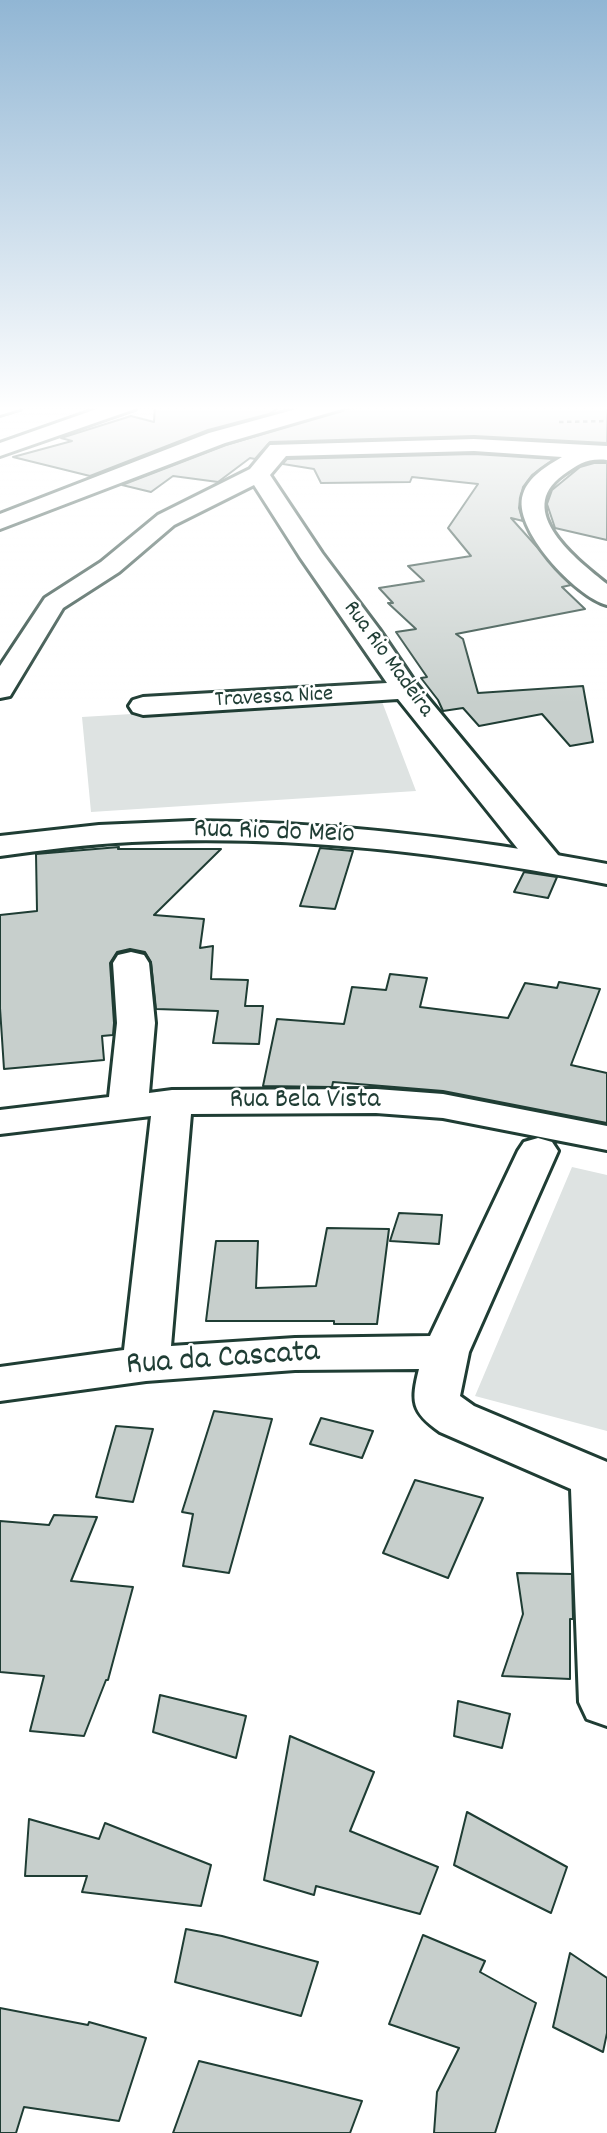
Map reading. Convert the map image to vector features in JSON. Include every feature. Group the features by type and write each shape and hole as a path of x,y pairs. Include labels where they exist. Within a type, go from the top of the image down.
{"street":[{"path":"0,522 45,505"},
{"path":"0,690 34,629 54,603 110,567 166,520 197,505"},
{"name":"Rua Rio Madeira","path":"278,505 406,690 547,862"},
{"path":"533,505 541,530 559,556 607,597"},
{"name":"Travessa Nice","path":"142,706 406,690"},
{"name":"Rua Rio do Meio","path":"0,846 130,832 261,830 344,835 547,862"},
{"path":"547,862 601,870"},
{"path":"128,1107 136,1023 131,963"},
{"name":"Rua Bela Vista","path":"0,1122 172,1102 376,1101 443,1106 607,1138"},
{"path":"146,1364 172,1102"},
{"path":"538,1151 446,1352 436,1396 440,1408 457,1419 602,1481 607,1702"},
{"name":"Rua da Cascata","path":"0,1384 146,1364 295,1354 446,1352"}],"shaded area":[{"path":"381,699 416,791 91,812 82,717"},
{"path":"572,1167 607,1175 607,1431 475,1396"}],"building":[{"path":"464,505 520,505 523,521 511,518 571,585 562,587 585,609 456,634 463,639 478,693 583,686 593,742 570,746 542,714 479,726 463,708 443,711 421,678 427,677 396,632 416,629 388,603 393,603 379,588 424,581 408,566 471,556 448,528"},
{"path":"547,505 607,505 607,540 555,528"},
{"path":"119,847 118,849 221,849 154,915 204,919 200,948 213,946 211,979 248,980 245,1006 263,1006 259,1044 213,1043 218,1011 156,1009 151,962 145,952 130,949 117,952 110,963 114,1023 113,1035 102,1036 104,1060 4,1069 0,1008 0,915 37,911 36,854"},
{"path":"320,848 353,851 335,909 300,906"},
{"path":"524,872 557,877 548,898 514,892"},
{"path":"390,974 427,978 420,1007 508,1018 525,983 557,988 559,982 600,989 571,1065 607,1073 607,1123 443,1091 333,1082 332,1087 263,1086 277,1019 344,1024 352,987 386,990"},
{"path":"399,1213 442,1215 439,1244 390,1241"},
{"path":"327,1228 389,1229 377,1324 334,1324 334,1321 206,1321 216,1241 258,1241 256,1288 316,1286"},
{"path":"214,1411 272,1419 229,1573 183,1566 193,1514 182,1512"},
{"path":"321,1418 373,1431 362,1458 310,1444"},
{"path":"116,1426 153,1429 133,1502 96,1497"},
{"path":"415,1480 483,1498 448,1578 383,1553"},
{"path":"54,1515 97,1517 71,1581 133,1587 108,1680 84,1736 30,1731 44,1676 0,1672 0,1521 49,1525"},
{"path":"517,1573 572,1574 570,1679 502,1676 523,1614"},
{"path":"160,1695 246,1716 236,1758 153,1732"},
{"path":"458,1701 510,1714 502,1748 454,1736"},
{"path":"290,1736 374,1772 350,1831 438,1867 420,1914 316,1886 314,1895 264,1880"},
{"path":"467,1812 567,1867 551,1913 454,1865"},
{"path":"29,1819 99,1839 105,1823 211,1865 201,1906 82,1892 87,1876 25,1876"},
{"path":"186,1929 318,1962 301,2016 175,1982"},
{"path":"423,1935 485,1961 480,1972 536,2003 495,2133 434,2133 437,2092 459,2048 389,2024"},
{"path":"570,1953 607,1978 607,2033 603,2052 553,2027"},
{"path":"0,2008 88,2025 89,2022 146,2038 119,2121 24,2107 16,2133 0,2133"},
{"path":"199,2061 362,2101 350,2133 173,2133"}]}
